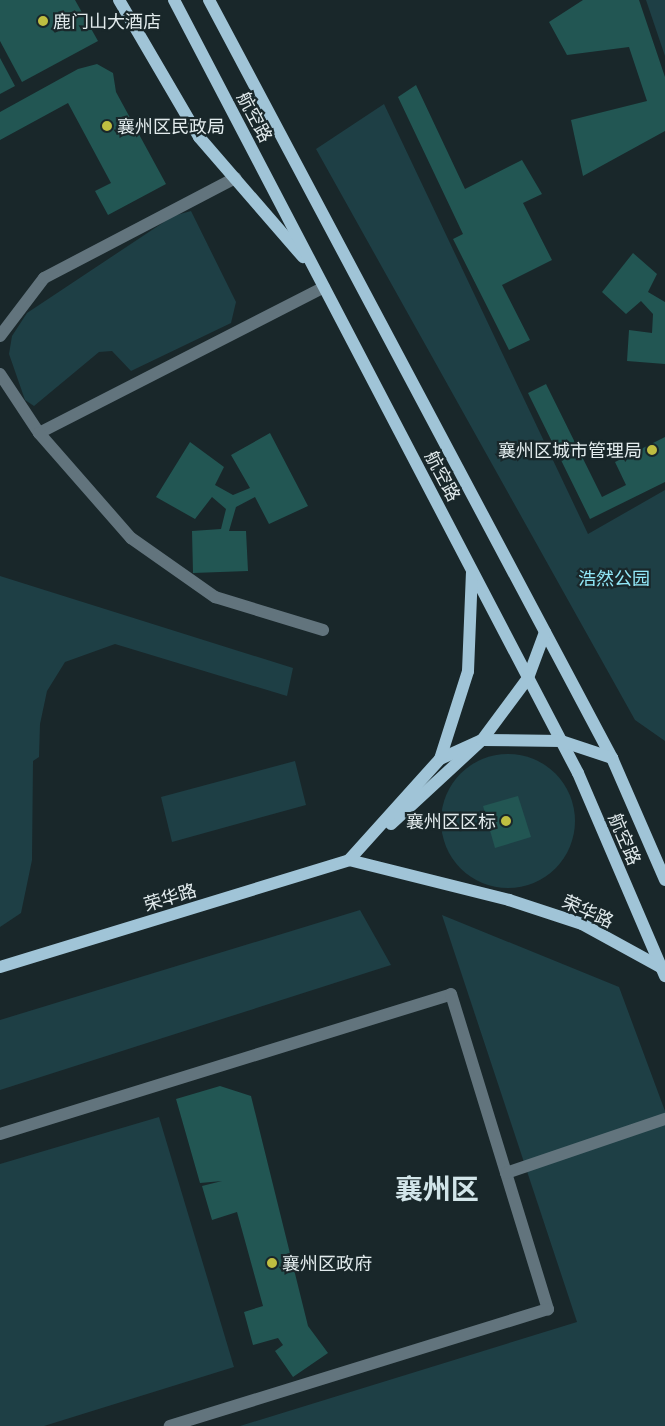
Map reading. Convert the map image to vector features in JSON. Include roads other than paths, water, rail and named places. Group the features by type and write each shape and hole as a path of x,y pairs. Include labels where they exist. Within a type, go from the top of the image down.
{"main road":[{"path":"119,0 199,137 318,275"},
{"path":"170,0 184,19"},
{"name":"航空路","path":"174,0 561,741 663,972"},
{"name":"航空路","path":"209,0 612,758 665,880"},
{"path":"440,759 468,671 472,570"},
{"path":"349,860 482,740 528,678 545,632"},
{"path":"349,860 440,759 482,740 561,741 612,758"},
{"name":"荣华路","path":"0,967 349,860 509,900 582,924 663,972"}],"lane":[{"path":"0,336 44,278 235,178"},
{"path":"39,433 324,287"},
{"path":"0,374 39,433 131,538 215,597 323,630"},
{"path":"0,1134 451,994 548,1309 170,1426"},
{"path":"506,1173 665,1119"}],"place":[{"name":"鹿门山大酒店","path":"43,21"},
{"name":"襄州区民政局","path":"107,126"},
{"name":"襄州区城市管理局","path":"652,450"},
{"name":"襄州区区标","path":"506,821"},
{"name":"襄州区政府","path":"272,1263"}],"district":[{"name":"襄州区","path":"437,1188"}],"park label":[{"name":"浩然公园","path":"614,578"}]}
